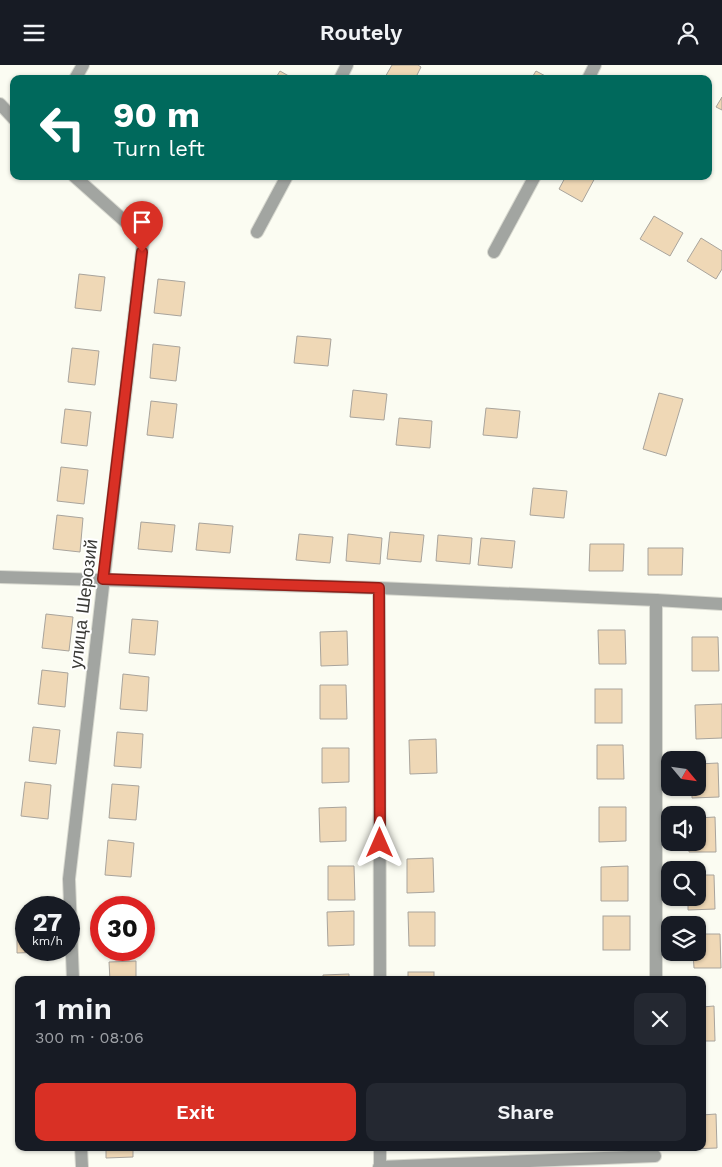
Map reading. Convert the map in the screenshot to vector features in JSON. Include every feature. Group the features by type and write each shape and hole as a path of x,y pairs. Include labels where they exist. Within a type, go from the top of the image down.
{"street":[{"path":"0,104 10,115"},
{"name":"улица Шерозий","path":"73,976 69,879 144,233 129,225 78,180"},
{"path":"257,233 285,180"},
{"path":"494,252 533,180"},
{"path":"0,577 379,588 722,604"},
{"path":"379,588 380,976"},
{"path":"656,600 656,976"},
{"path":"81,1151 82,1167"},
{"path":"380,1151 380,1167 655,1157"}],"building":[{"path":"392,65 418,65 421,67 417,75 386,75"},
{"path":"280,71 287,75 278,75"},
{"path":"536,71 544,75 534,75"},
{"path":"722,97 722,110 716,107"},
{"path":"564,180 594,180 582,202 559,189"},
{"path":"654,216 683,233 670,256 640,239"},
{"path":"701,238 722,251 722,269 716,279 687,261"},
{"path":"79,274 105,277 101,311 75,308"},
{"path":"158,279 185,282 181,316 154,313"},
{"path":"297,336 331,339 328,366 294,363"},
{"path":"153,344 180,347 176,381 150,378"},
{"path":"72,348 99,351 95,385 68,382"},
{"path":"353,390 387,394 384,420 350,417"},
{"path":"659,393 683,399 666,456 643,449"},
{"path":"151,401 177,404 173,438 147,435"},
{"path":"486,408 520,411 517,438 483,435"},
{"path":"65,409 91,412 87,446 61,443"},
{"path":"399,418 432,421 430,448 396,445"},
{"path":"61,467 88,470 84,504 57,501"},
{"path":"533,488 567,491 564,518 530,515"},
{"path":"57,515 83,518 80,552 53,549"},
{"path":"141,522 175,525 172,552 138,549"},
{"path":"199,523 233,526 230,553 196,550"},
{"path":"390,532 424,535 421,562 387,559"},
{"path":"299,534 333,537 330,563 296,560"},
{"path":"348,534 382,538 380,564 346,561"},
{"path":"438,535 472,538 470,564 436,561"},
{"path":"481,538 515,541 512,568 478,565"},
{"path":"590,544 624,544 623,571 589,571"},
{"path":"648,548 683,548 682,575 648,575"},
{"path":"46,614 73,617 69,651 42,648"},
{"path":"132,619 158,621 155,655 129,653"},
{"path":"598,630 625,630 626,664 599,664"},
{"path":"347,631 348,665 321,666 320,632"},
{"path":"692,637 718,637 719,671 692,671"},
{"path":"42,670 68,673 65,707 38,704"},
{"path":"123,674 149,677 147,711 120,709"},
{"path":"320,685 346,685 347,719 320,719"},
{"path":"595,689 622,689 622,723 595,723"},
{"path":"722,704 722,738 696,739 695,705"},
{"path":"33,727 60,730 56,764 29,761"},
{"path":"117,732 143,734 141,768 114,766"},
{"path":"436,739 437,773 410,774 409,740"},
{"path":"597,745 623,745 624,779 597,779"},
{"path":"322,748 349,748 349,782 322,783"},
{"path":"718,763 719,797 692,798 692,796 706,796 706,764"},
{"path":"25,782 51,785 48,819 21,816"},
{"path":"112,784 139,786 136,820 109,818"},
{"path":"346,807 346,841 320,842 319,808"},
{"path":"599,807 626,807 626,841 599,842"},
{"path":"715,817 716,852 689,852 706,851 706,818"},
{"path":"108,840 134,843 131,877 105,875"},
{"path":"433,858 434,892 407,893 407,859"},
{"path":"328,866 354,866 355,900 328,900"},
{"path":"628,866 628,901 601,901 601,867"},
{"path":"706,875 714,875 715,909 688,910 688,906 706,906"},
{"path":"354,911 354,945 328,946 327,912"},
{"path":"408,912 435,912 435,946 409,946"},
{"path":"603,916 630,916 630,950 603,950"},
{"path":"706,934 720,934 721,968 694,968 694,961 706,961"},
{"path":"136,961 136,976 110,976 109,962"},
{"path":"408,972 434,972 434,976 408,976"},
{"path":"349,974 349,976 323,976"},
{"path":"714,1006 715,1041 706,1041 706,1007"},
{"path":"716,1114 717,1148 706,1148 706,1115"},
{"path":"106,1151 133,1151 133,1157 106,1158"}],"route":[{"path":"142,252 103,579 379,588 380,843"}]}
